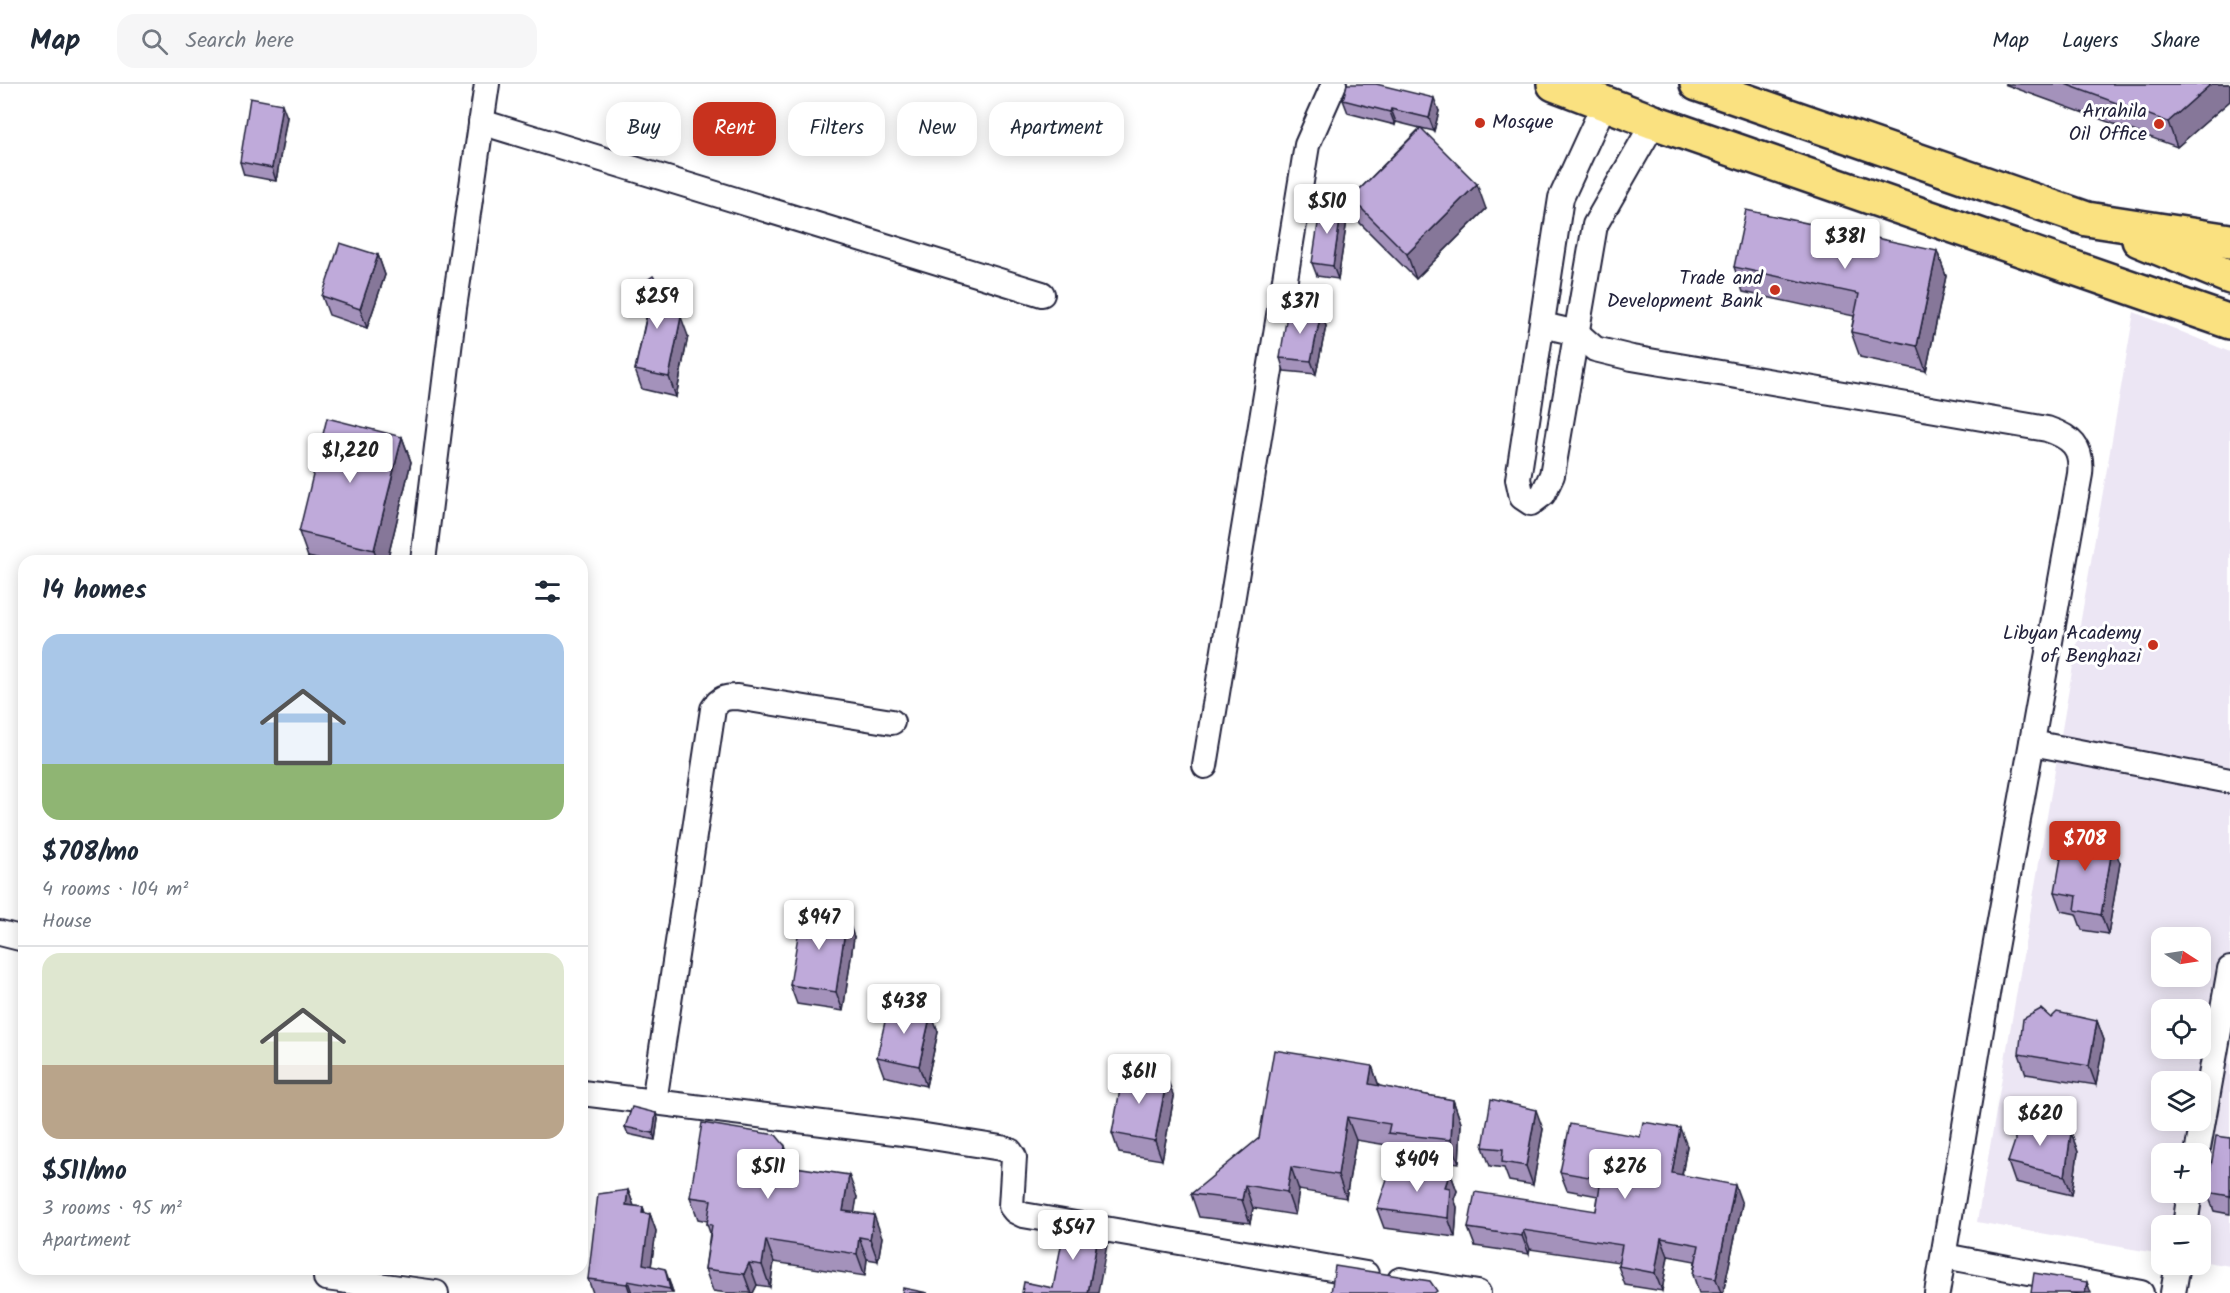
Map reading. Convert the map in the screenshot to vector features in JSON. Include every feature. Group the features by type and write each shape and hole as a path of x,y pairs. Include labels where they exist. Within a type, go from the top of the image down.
{"highway":[{"path":"1554,84 1654,122 2230,322"},
{"path":"1697,84 2087,219 2230,277"},
{"path":"2087,219 2230,241"}],"street":[{"path":"424,555 454,308 487,84"},
{"path":"1205,766 1307,145 1334,84"},
{"path":"1605,102 1561,198 1518,479 1522,497 1531,503 1543,494 1552,475 1595,225 1654,122"},
{"path":"482,122 1042,294"},
{"path":"1557,220 1595,225"},
{"path":"1542,325 1577,333 1595,349 1632,358 2047,429 2070,439 2079,451 2082,463 1990,976 1937,1293"},
{"path":"1536,358 1571,364 1595,349"},
{"path":"654,1102 713,709 718,701 725,697 737,697 892,722"},
{"path":"2032,743 2230,781"},
{"path":"0,933 18,938"},
{"path":"2199,1143 2230,969"},
{"path":"588,1094 919,1135 1001,1148 1010,1151 1014,1157 1011,1206 1015,1211 1038,1220 1468,1292"},
{"path":"1944,1256 2141,1293"},
{"path":"2173,1293 2176,1275"},
{"path":"326,1280 436,1293"}],"shaded area":[{"name":"Libyan Academy of Benghazi","path":"2134,312 2230,352 2230,1266 2211,1263 2211,1215 2151,1215 2151,1252 1977,1222"}],"building":[{"path":"1347,84 1376,84 1434,98 1429,118 1391,109 1390,112 1343,100"},
{"path":"2065,84 2211,84 2168,122"},
{"path":"250,98 282,104 272,168 240,162"},
{"path":"1421,128 1477,184 1407,254 1351,198"},
{"path":"1321,204 1342,207 1333,266 1312,263"},
{"path":"1746,210 1937,251 1917,346 1851,332 1859,294 1734,267"},
{"path":"340,243 378,255 360,309 322,296"},
{"path":"653,276 681,317 669,377 635,370 648,311 633,290"},
{"path":"1288,308 1321,313 1311,361 1280,358"},
{"path":"327,418 402,437 374,550 299,532"},
{"path":"2065,835 2113,844 2101,915 2075,910 2077,896 2055,892"},
{"path":"802,911 847,917 836,992 790,985"},
{"path":"889,1004 931,1013 919,1066 877,1057"},
{"path":"2041,1009 2051,1018 2057,1012 2097,1021 2089,1066 2019,1054 2023,1019"},
{"path":"1274,1050 1372,1066 1369,1084 1453,1100 1451,1140 1388,1133 1390,1124 1347,1117 1338,1175 1291,1167 1287,1192 1245,1185 1242,1200 1191,1194 1259,1138"},
{"path":"1124,1068 1167,1078 1155,1141 1112,1133"},
{"path":"1491,1099 1536,1110 1526,1166 1502,1162 1503,1149 1483,1147"},
{"path":"632,1107 656,1113 653,1133 625,1127"},
{"path":"2014,1119 2055,1126 2053,1132 2071,1133 2065,1176 2008,1162 2015,1141"},
{"path":"1643,1122 1680,1128 1672,1173 1735,1185 1716,1279 1693,1275 1699,1245 1661,1238 1655,1273 1618,1266 1622,1245 1523,1230 1522,1236 1468,1228 1475,1192 1596,1211 1601,1179 1560,1172 1570,1124 1640,1137"},
{"path":"702,1123 776,1135 785,1146 782,1165 849,1175 843,1211 874,1215 870,1239 859,1237 857,1254 766,1240 762,1265 749,1263 744,1274 705,1269 712,1225 707,1224 711,1200 690,1197"},
{"path":"2216,1136 2230,1138 2230,1196 2211,1193 2211,1167"},
{"path":"1390,1170 1450,1172 1445,1187 1450,1188 1448,1218 1377,1209"},
{"path":"628,1190 626,1205 643,1207 642,1213 650,1214 643,1264 665,1269 670,1289 628,1281 627,1284 588,1279 598,1194"},
{"path":"1066,1220 1100,1226 1088,1293 1022,1293 1024,1282 1053,1288"},
{"path":"1335,1266 1430,1281 1437,1291 1434,1293 1331,1293"},
{"path":"2034,1273 2087,1282 2085,1293 2031,1293"},
{"path":"903,1288 928,1293 902,1293"}],"place":[{"name":"Mosque","path":"1480,123"},
{"name":"Arrahila Oil Office","path":"2159,124"},
{"name":"Trade and Development Bank","path":"1775,290"},
{"name":"Libyan Academy of Benghazi","path":"2153,645"}]}
